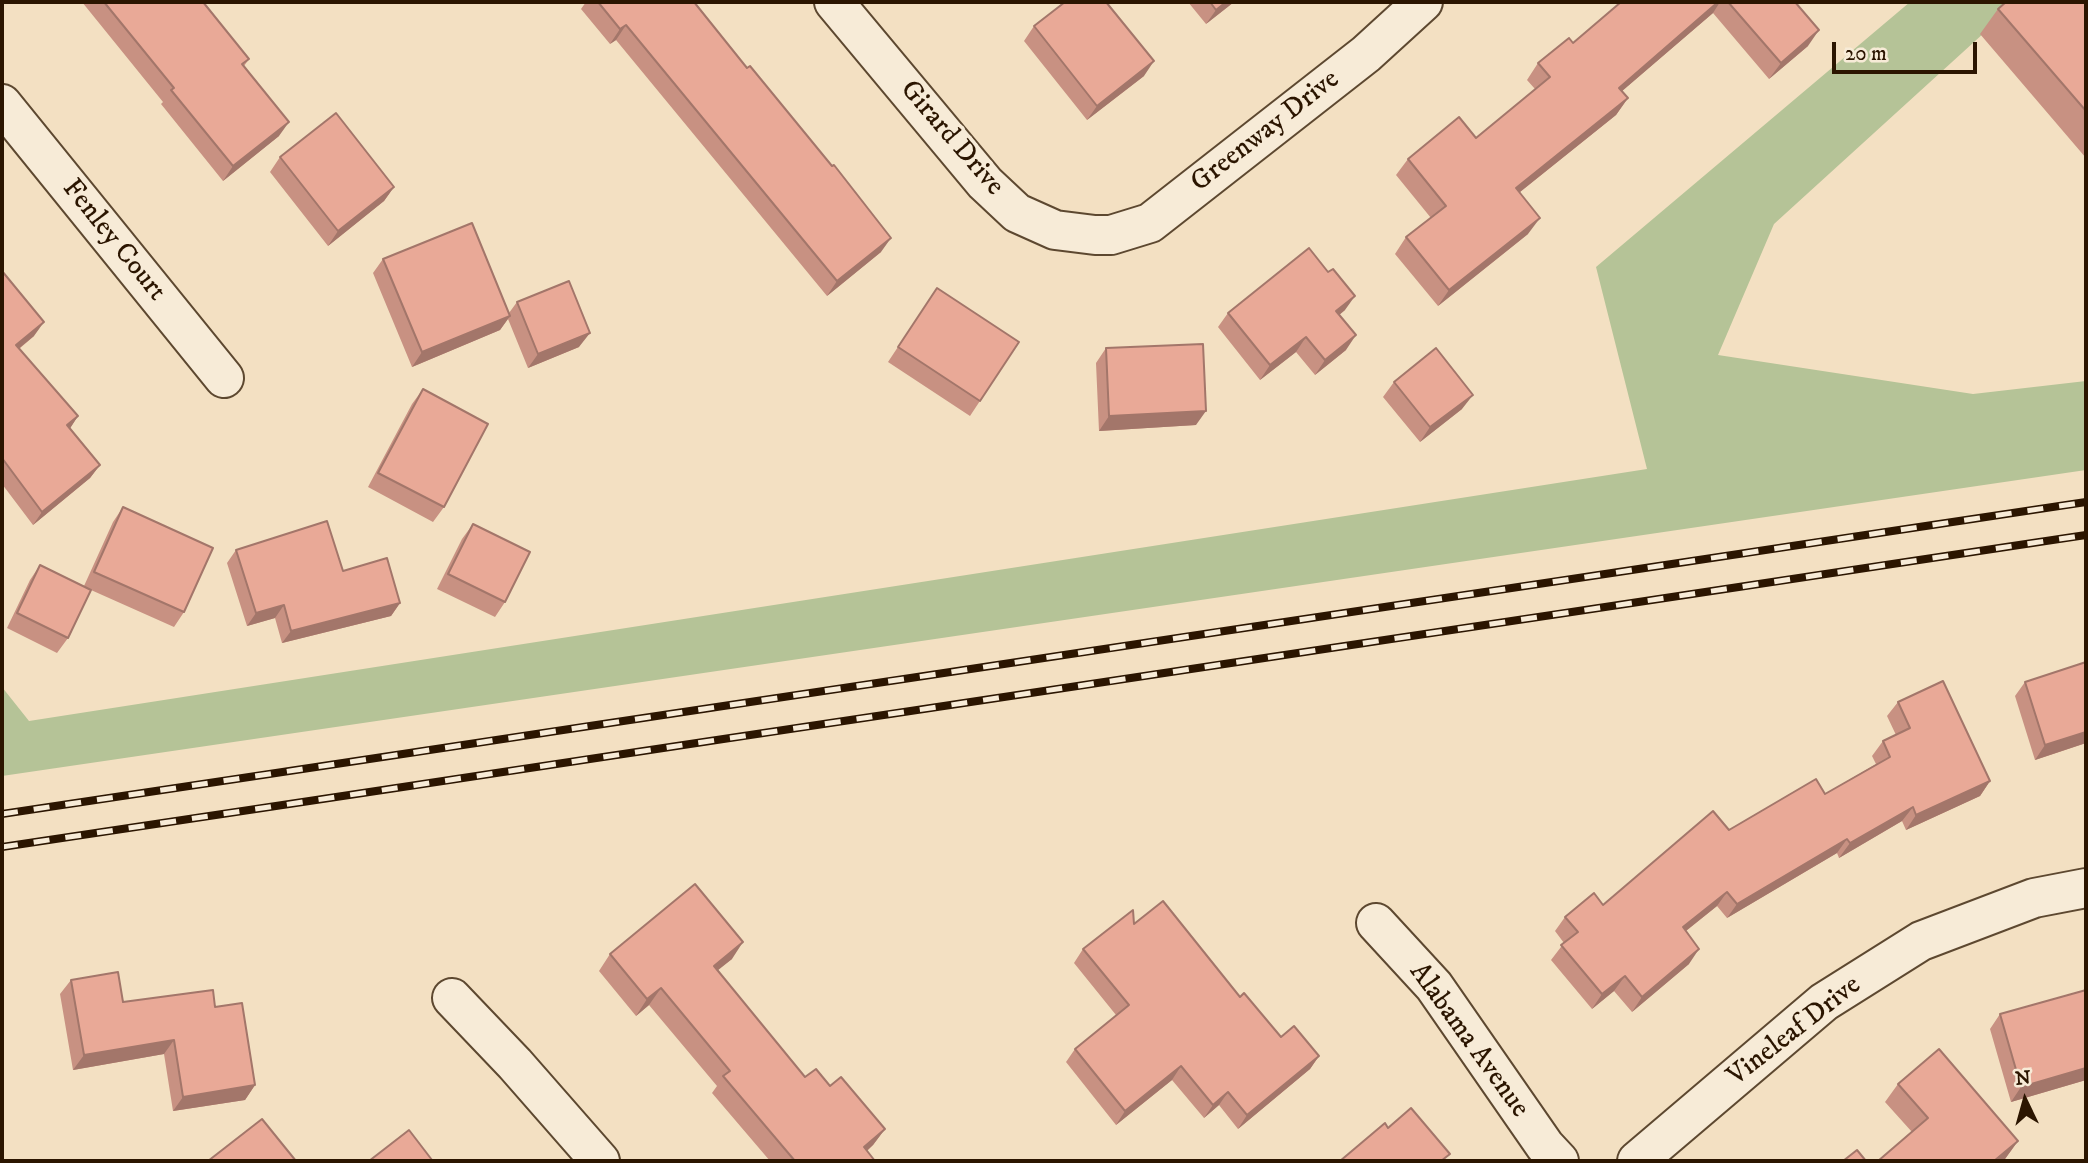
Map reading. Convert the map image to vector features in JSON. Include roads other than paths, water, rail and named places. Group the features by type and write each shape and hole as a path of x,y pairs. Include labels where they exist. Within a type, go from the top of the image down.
{"street":[{"name":"Girard Drive","path":"834,2 985,183 1017,213 1055,230 1095,235"},
{"name":"Greenway Drive","path":"1095,235 1111,235 1150,223 1366,54 1423,2"},
{"name":"Fenley Court","path":"2,104 224,378"},
{"name":"Vineleaf Drive","path":"1637,1161 1824,1002 1921,941 2034,898 2086,888"},
{"name":"Alabama Avenue","path":"1376,923 1434,986 1545,1146 1559,1161"},
{"path":"452,998 515,1063 600,1161"}],"railway":[{"path":"2,814 2086,502"},
{"path":"2,847 2086,535"}]}
